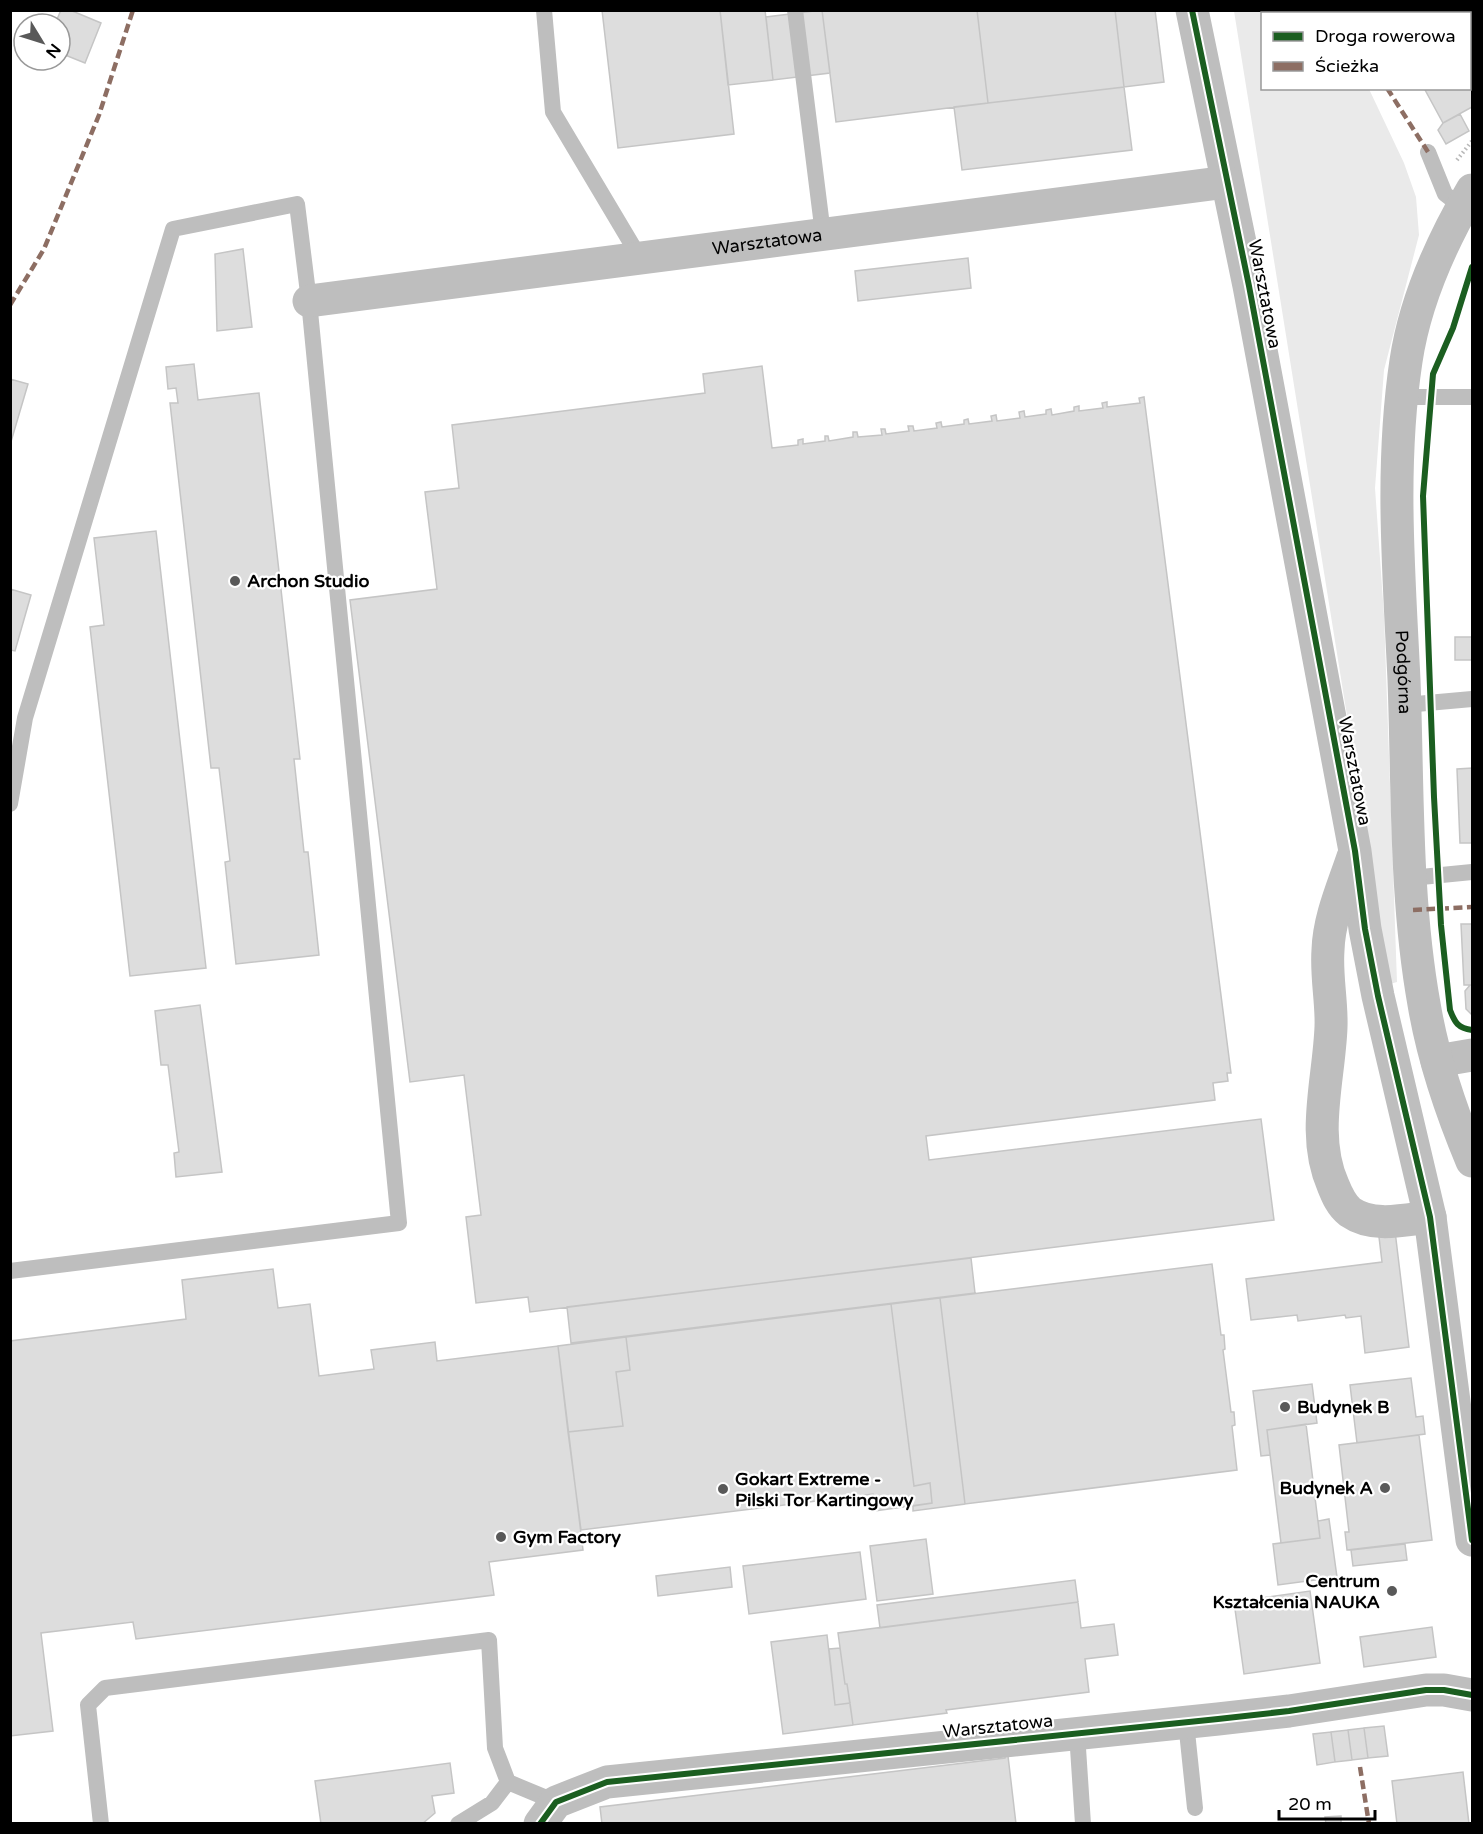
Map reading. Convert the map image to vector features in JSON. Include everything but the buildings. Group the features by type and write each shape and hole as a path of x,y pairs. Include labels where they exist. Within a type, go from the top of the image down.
{"street":[{"name":"Warsztatowa","path":"1192,10 1251,297 1355,851 1365,929 1378,996 1394,1072 1430,1217 1473,1540"},
{"name":"Warsztatowa","path":"309,301 1227,182"},
{"name":"Podgórna","path":"1469,204 1442,246 1421,300 1406,359 1398,422 1397,505 1414,930 1424,1005 1437,1061 1448,1097 1473,1161"},
{"name":"Warsztatowa","path":"1355,851 1336,905 1328,950 1332,1026 1321,1132 1322,1153 1328,1175 1341,1203 1350,1212 1377,1222 1430,1217"},
{"path":"1437,1061 1473,1054"},
{"name":"Warsztatowa","path":"550,1816 607,1782 1289,1711 1426,1690 1444,1690 1473,1695"}],"lane":[{"path":"544,10 554,112 640,258"},
{"path":"795,10 823,234"},
{"path":"1428,153 1445,194 1469,204"},
{"path":"10,804 25,718 173,229 297,204 309,301 399,1222 10,1271"},
{"path":"1402,397 1473,397"},
{"path":"1405,705 1473,699"},
{"path":"1411,878 1473,872"},
{"path":"101,1824 88,1705 105,1689 489,1640 495,1748 508,1782 550,1816"},
{"path":"1186,1722 1195,1808"},
{"path":"1077,1733 1083,1824"},
{"path":"458,1824 492,1803 508,1782"}],"shaded area":[{"path":"1234,11 1290,11 1261,12 1261,90 1369,90 1404,163 1416,197 1419,235 1384,370 1375,488 1384,615 1397,982 1390,984"}],"marked path":[{"path":"10,305 44,249 99,115 133,10"},
{"path":"1388,90 1428,152"},
{"path":"1413,910 1472,907"},
{"path":"1360,1767 1369,1824"}],"cycle path":[{"path":"1192,10 1249,286 1355,851 1365,929 1378,996 1430,1217 1472,1540"},
{"path":"1472,267 1453,328 1433,374 1423,496 1441,925 1450,1010 1458,1024 1472,1030"},
{"path":"540,1824 556,1802 607,1782 1218,1719 1289,1711 1426,1690 1444,1690 1472,1695"}],"place":[{"name":"Archon Studio","path":"235,581"},
{"name":"Budynek B","path":"1285,1407"},
{"name":"Budynek A","path":"1385,1488"},
{"name":"Gokart Extreme - Pilski Tor Kartingowy","path":"723,1489"},
{"name":"Gym Factory","path":"501,1537"},
{"name":"Centrum Kształcenia NAUKA","path":"1392,1591"}]}
